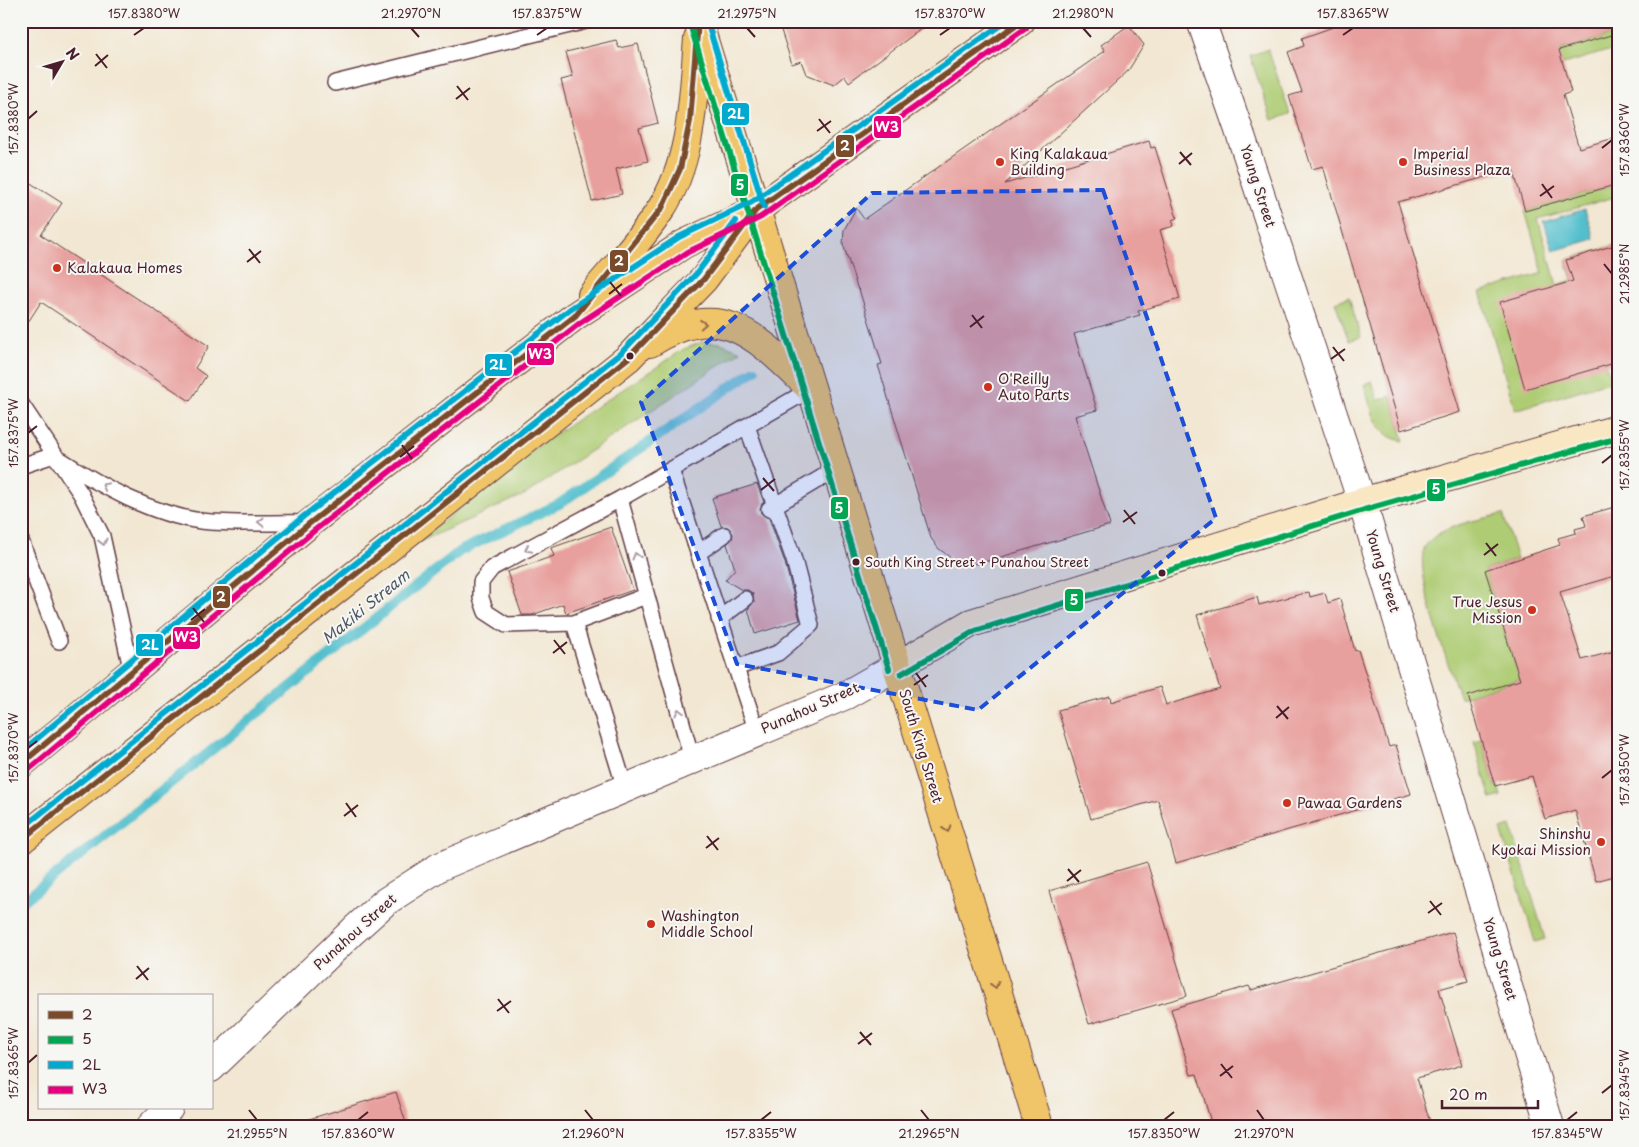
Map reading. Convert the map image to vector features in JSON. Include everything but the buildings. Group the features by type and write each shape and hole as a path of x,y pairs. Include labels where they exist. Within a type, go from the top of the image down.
{"main road":[{"path":"21,764 310,523 575,316 684,244 756,210 1021,21"},
{"path":"575,316 662,208 680,168 690,121 698,23"},
{"name":"South King Street","path":"698,23 1039,1126"},
{"path":"21,840 628,358 704,279 756,210"},
{"path":"628,358 676,330 692,324 718,323 742,330 753,336 811,389"},
{"name":"Punahou Street","path":"896,666 971,623 1362,502 1618,429"}],"street":[{"name":"Young Street","path":"1201,21 1362,502 1550,1126"},
{"name":"Punahou Street","path":"212,1067 385,902 439,867 846,695 896,666"},
{"path":"151,1126 167,1110"}],"lane":[{"path":"335,83 586,21"},
{"path":"646,596 574,623 506,625 486,612 481,598 481,582 492,568 620,499 811,389"},
{"path":"21,404 81,494 102,536 132,673"},
{"path":"736,668 778,653 811,625 747,426"},
{"path":"54,455 90,478 128,498 164,511 201,521 310,523"},
{"path":"21,466 54,455"},
{"path":"772,506 836,469"},
{"path":"671,470 757,732"},
{"path":"620,499 692,759"},
{"path":"698,553 724,535"},
{"path":"21,541 59,641"},
{"path":"719,619 745,599"},
{"path":"574,623 625,788"}],"highlighted area":[{"path":"1103,190 1216,518 978,710 737,664 641,402 872,193"}],"green space":[{"path":"1618,33 1618,48 1511,79 1507,66"},
{"path":"1268,49 1290,114 1272,120 1250,56"},
{"path":"1618,184 1618,196 1538,219 1557,285 1572,280 1566,260 1618,244 1606,365 1611,381 1515,410 1480,292 1543,273 1525,211"},
{"path":"1349,297 1361,337 1349,341 1335,302"},
{"path":"702,342 721,343 741,351 526,494 417,543 508,468 558,432 684,349"},
{"path":"1372,381 1378,400 1391,396 1404,441 1394,439 1380,428 1372,412 1364,385"},
{"path":"1503,514 1517,559 1485,570 1517,670 1582,660 1460,698 1427,595 1422,556 1426,545 1442,532 1462,524"},
{"path":"1481,740 1495,786 1498,786 1501,796 1491,799 1474,742"},
{"path":"1511,826 1545,939 1535,942 1501,829"}],"water":[{"path":"1585,209 1594,239 1553,251 1544,222"}],"waterway":[{"name":"Makiki Stream","path":"21,903 460,551 559,504 755,370"}],"transit line":[{"name":"2","path":"21,764 310,523 575,316 662,208 680,169 690,121 698,21"},
{"name":"2L","path":"707,21 764,207"},
{"name":"2L","path":"21,752 304,516 570,309 679,237 752,202 1006,21"},
{"name":"2","path":"21,840 628,358 704,279 756,210 1021,21"},
{"name":"5","path":"690,24 889,669"},
{"name":"W3","path":"27,771 315,530 580,323 688,252 761,217 1026,28"},
{"name":"2L","path":"21,829 622,352 697,273 736,221"},
{"name":"5","path":"901,674 975,631 1364,510 1618,438"}],"place":[{"name":"King Kalakaua Building","path":"1000,162"},
{"name":"Imperial Business Plaza","path":"1403,162"},
{"name":"Kalakaua Homes","path":"57,268"},
{"name":"O'Reilly Auto Parts","path":"988,387"},
{"name":"South King Street + Punahou Street","path":"856,562"},
{"name":"True Jesus Mission","path":"1532,610"},
{"name":"Pawaa Gardens","path":"1287,803"},
{"name":"Shinshu Kyokai Mission","path":"1601,842"},
{"name":"Washington Middle School","path":"651,924"}]}
